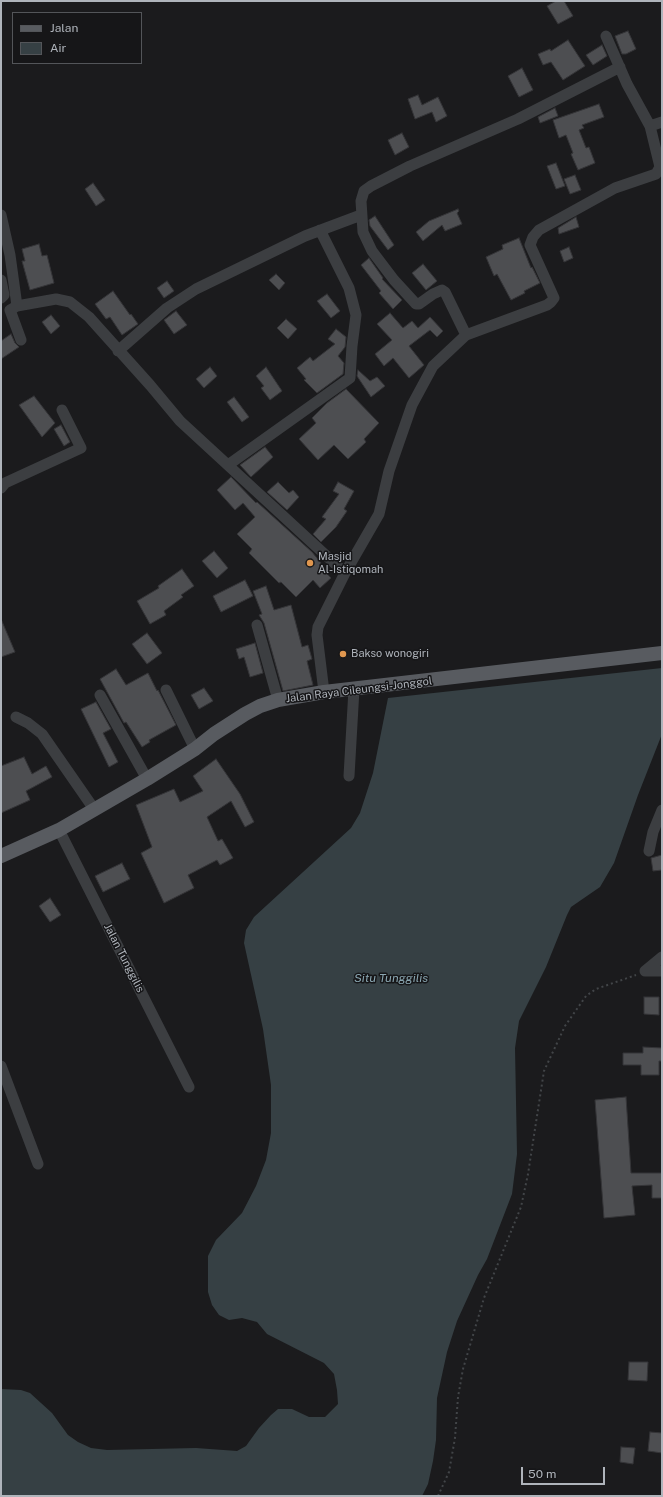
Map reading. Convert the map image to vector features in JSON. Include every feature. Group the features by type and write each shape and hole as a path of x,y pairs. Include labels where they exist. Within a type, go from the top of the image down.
{"main road":[{"name":"Jalan Raya Cileungsi-Jonggol","path":"1,856 59,830 147,779 195,749 214,734 245,714 260,706 278,700 324,692 662,653"}],"street":[{"path":"324,692 317,636 318,627 345,573 379,514 389,471 412,405 433,366 466,335 547,305 551,302 554,298 530,245 533,237 539,230 615,188 656,174 660,167 650,126 627,84 606,36"},
{"path":"466,335 445,292 442,290 432,294 419,304 416,304 394,280 372,251 363,232 361,201 364,191 410,166 518,119 620,67"},
{"path":"650,126 662,122"},
{"path":"1,215 10,255 17,306"},
{"path":"118,351 167,308 196,289 305,236 361,215"},
{"path":"228,465 350,378 356,316 348,288 320,230"},
{"path":"1,280 4,294 1,298"},
{"path":"21,340 10,310 17,306 56,299 70,302 88,317 150,385 180,421 345,573"},
{"path":"1,488 5,483 81,448 62,410"},
{"path":"257,625 278,700"},
{"path":"349,776 354,689"},
{"path":"166,690 195,749"},
{"path":"100,695 147,779"},
{"path":"16,717 28,723 42,734 94,809"},
{"path":"649,851 652,832 662,810"},
{"name":"Jalan Tunggilis","path":"59,830 189,1088"},
{"path":"644,971 662,957"},
{"path":"644,971 662,971"},
{"path":"1,1066 38,1164"}],"path":[{"path":"438,1496 449,1472 455,1438 458,1397 463,1370 484,1298 521,1207 528,1174 544,1072 565,1026 586,996 596,989 633,977 644,971"}],"water":[{"name":"Situ Tunggilis","path":"662,668 662,734 638,795 614,863 600,887 571,907 546,967 519,1021 515,1048 517,1154 512,1194 487,1259 457,1321 447,1352 437,1398 436,1440 433,1461 428,1484 422,1496 1,1496 1,1389 21,1390 30,1393 52,1413 68,1435 91,1448 107,1450 196,1448 237,1451 246,1446 259,1428 278,1409 292,1409 309,1417 325,1417 338,1404 334,1374 324,1363 267,1334 257,1322 242,1318 229,1320 219,1315 212,1305 208,1292 208,1256 216,1240 242,1213 256,1186 266,1160 271,1133 271,1085 263,1029 244,943 246,930 254,917 351,828 360,813 373,773 388,698"}],"building":[{"path":"556,1 564,1 573,16 558,24 547,6"},
{"path":"628,31 636,49 626,54 622,54 615,36"},
{"path":"568,40 585,66 563,80 551,62 543,65 538,54 550,49 551,51"},
{"path":"602,45 607,56 593,65 586,55"},
{"path":"522,68 533,90 519,97 508,76"},
{"path":"418,95 422,105 438,97 447,116 436,122 432,112 415,119 408,99"},
{"path":"599,104 604,117 582,125 584,128 579,130 586,148 589,147 595,163 578,170 571,154 573,153 566,135 559,138 553,120"},
{"path":"555,108 558,116 540,123 538,117"},
{"path":"402,133 409,147 395,155 388,140"},
{"path":"556,163 565,186 556,189 547,166"},
{"path":"575,175 581,190 570,194 564,179"},
{"path":"93,183 105,200 96,206 85,189"},
{"path":"458,209 459,211 457,213 462,224 445,231 442,225 423,241 416,232 429,221"},
{"path":"375,216 394,245 388,250 370,226 369,220"},
{"path":"576,217 579,227 559,234 558,228"},
{"path":"519,238 531,268 532,267 540,283 511,300 497,274 494,276 486,257 503,249 502,245"},
{"path":"39,244 42,256 47,255 54,283 30,290 22,261 25,261 22,249"},
{"path":"569,247 573,258 564,262 560,251"},
{"path":"369,258 383,278 382,279 402,300 393,309 379,293 381,291 361,265"},
{"path":"423,264 437,281 426,290 412,273"},
{"path":"276,274 285,283 279,290 269,280"},
{"path":"167,281 174,291 164,298 157,288"},
{"path":"113,291 138,324 122,335 110,317 106,319 95,304"},
{"path":"327,294 340,311 331,318 317,301"},
{"path":"176,311 187,325 174,334 164,320"},
{"path":"390,313 403,328 412,321 418,328 430,317 443,331 437,337 430,330 409,346 424,365 409,378 393,358 384,366 375,354 392,340 377,324"},
{"path":"51,315 60,326 51,334 42,322"},
{"path":"286,319 297,329 288,339 277,328"},
{"path":"336,329 346,337 345,347 338,356 344,363 343,374 317,393 304,380 306,379 297,368 310,357 313,361 335,344 328,339"},
{"path":"11,334 15,343 19,347 1,359 1,341"},
{"path":"210,367 217,376 204,388 196,379"},
{"path":"266,367 282,391 270,400 261,388 264,386 256,376"},
{"path":"358,370 370,381 377,377 385,386 371,397 357,376"},
{"path":"346,389 379,423 364,439 366,442 348,459 334,445 318,460 299,439 316,423 312,418 327,403"},
{"path":"34,396 55,423 42,437 19,405"},
{"path":"234,397 249,417 242,422 227,402"},
{"path":"61,425 70,442 64,446 54,429"},
{"path":"265,447 273,457 251,477 240,465"},
{"path":"231,477 256,503 257,502 312,552 321,563 319,565 331,578 320,588 313,580 296,597 281,582 279,583 249,553 252,549 237,534 255,517 243,503 235,510 217,490"},
{"path":"278,482 289,493 293,490 299,497 287,510 267,492"},
{"path":"338,482 354,491 344,509 347,511 336,527 321,542 313,534 326,519 322,517 339,494 333,491"},
{"path":"214,551 228,568 217,578 202,561"},
{"path":"182,569 194,586 181,595 183,597 164,611 166,615 150,624 137,601 159,588 158,586"},
{"path":"245,580 253,596 221,612 213,596"},
{"path":"266,586 274,610 291,605 302,647 308,645 312,659 307,661 313,685 283,691 264,623 259,615 262,614 253,591"},
{"path":"1,619 15,652 1,657"},
{"path":"147,633 162,653 147,664 132,644"},
{"path":"255,643 263,673 250,677 244,657 239,659 236,649"},
{"path":"116,669 126,685 148,673 176,725 149,740 150,742 142,747 126,722 124,723 100,679"},
{"path":"204,688 213,701 199,709 191,695"},
{"path":"96,702 111,729 103,733 118,762 109,767 81,709"},
{"path":"24,757 32,774 46,766 52,777 26,791 30,800 1,813 1,766"},
{"path":"216,759 240,794 254,822 245,827 231,801 207,817 218,841 222,839 233,858 220,865 217,860 188,875 194,888 164,903 141,853 152,847 136,805 174,789 180,802 203,791 193,776"},
{"path":"662,855 662,870 653,871 651,858"},
{"path":"122,863 130,879 103,892 95,876"},
{"path":"50,898 61,915 50,922 39,906"},
{"path":"644,997 659,997 659,1015 644,1014"},
{"path":"643,1047 662,1048 662,1061 659,1061 659,1075 641,1075 641,1065 623,1065 623,1053 643,1053"},
{"path":"626,1097 631,1173 662,1173 662,1198 652,1198 652,1185 632,1186 635,1215 604,1218 595,1100"},
{"path":"629,1362 648,1362 647,1381 628,1380"},
{"path":"650,1432 662,1433 662,1453 648,1451"},
{"path":"621,1447 635,1448 633,1464 620,1462"}],"place":[{"name":"Masjid Al-Istiqomah","path":"310,563"},
{"name":"Bakso wonogiri","path":"343,654"}]}
